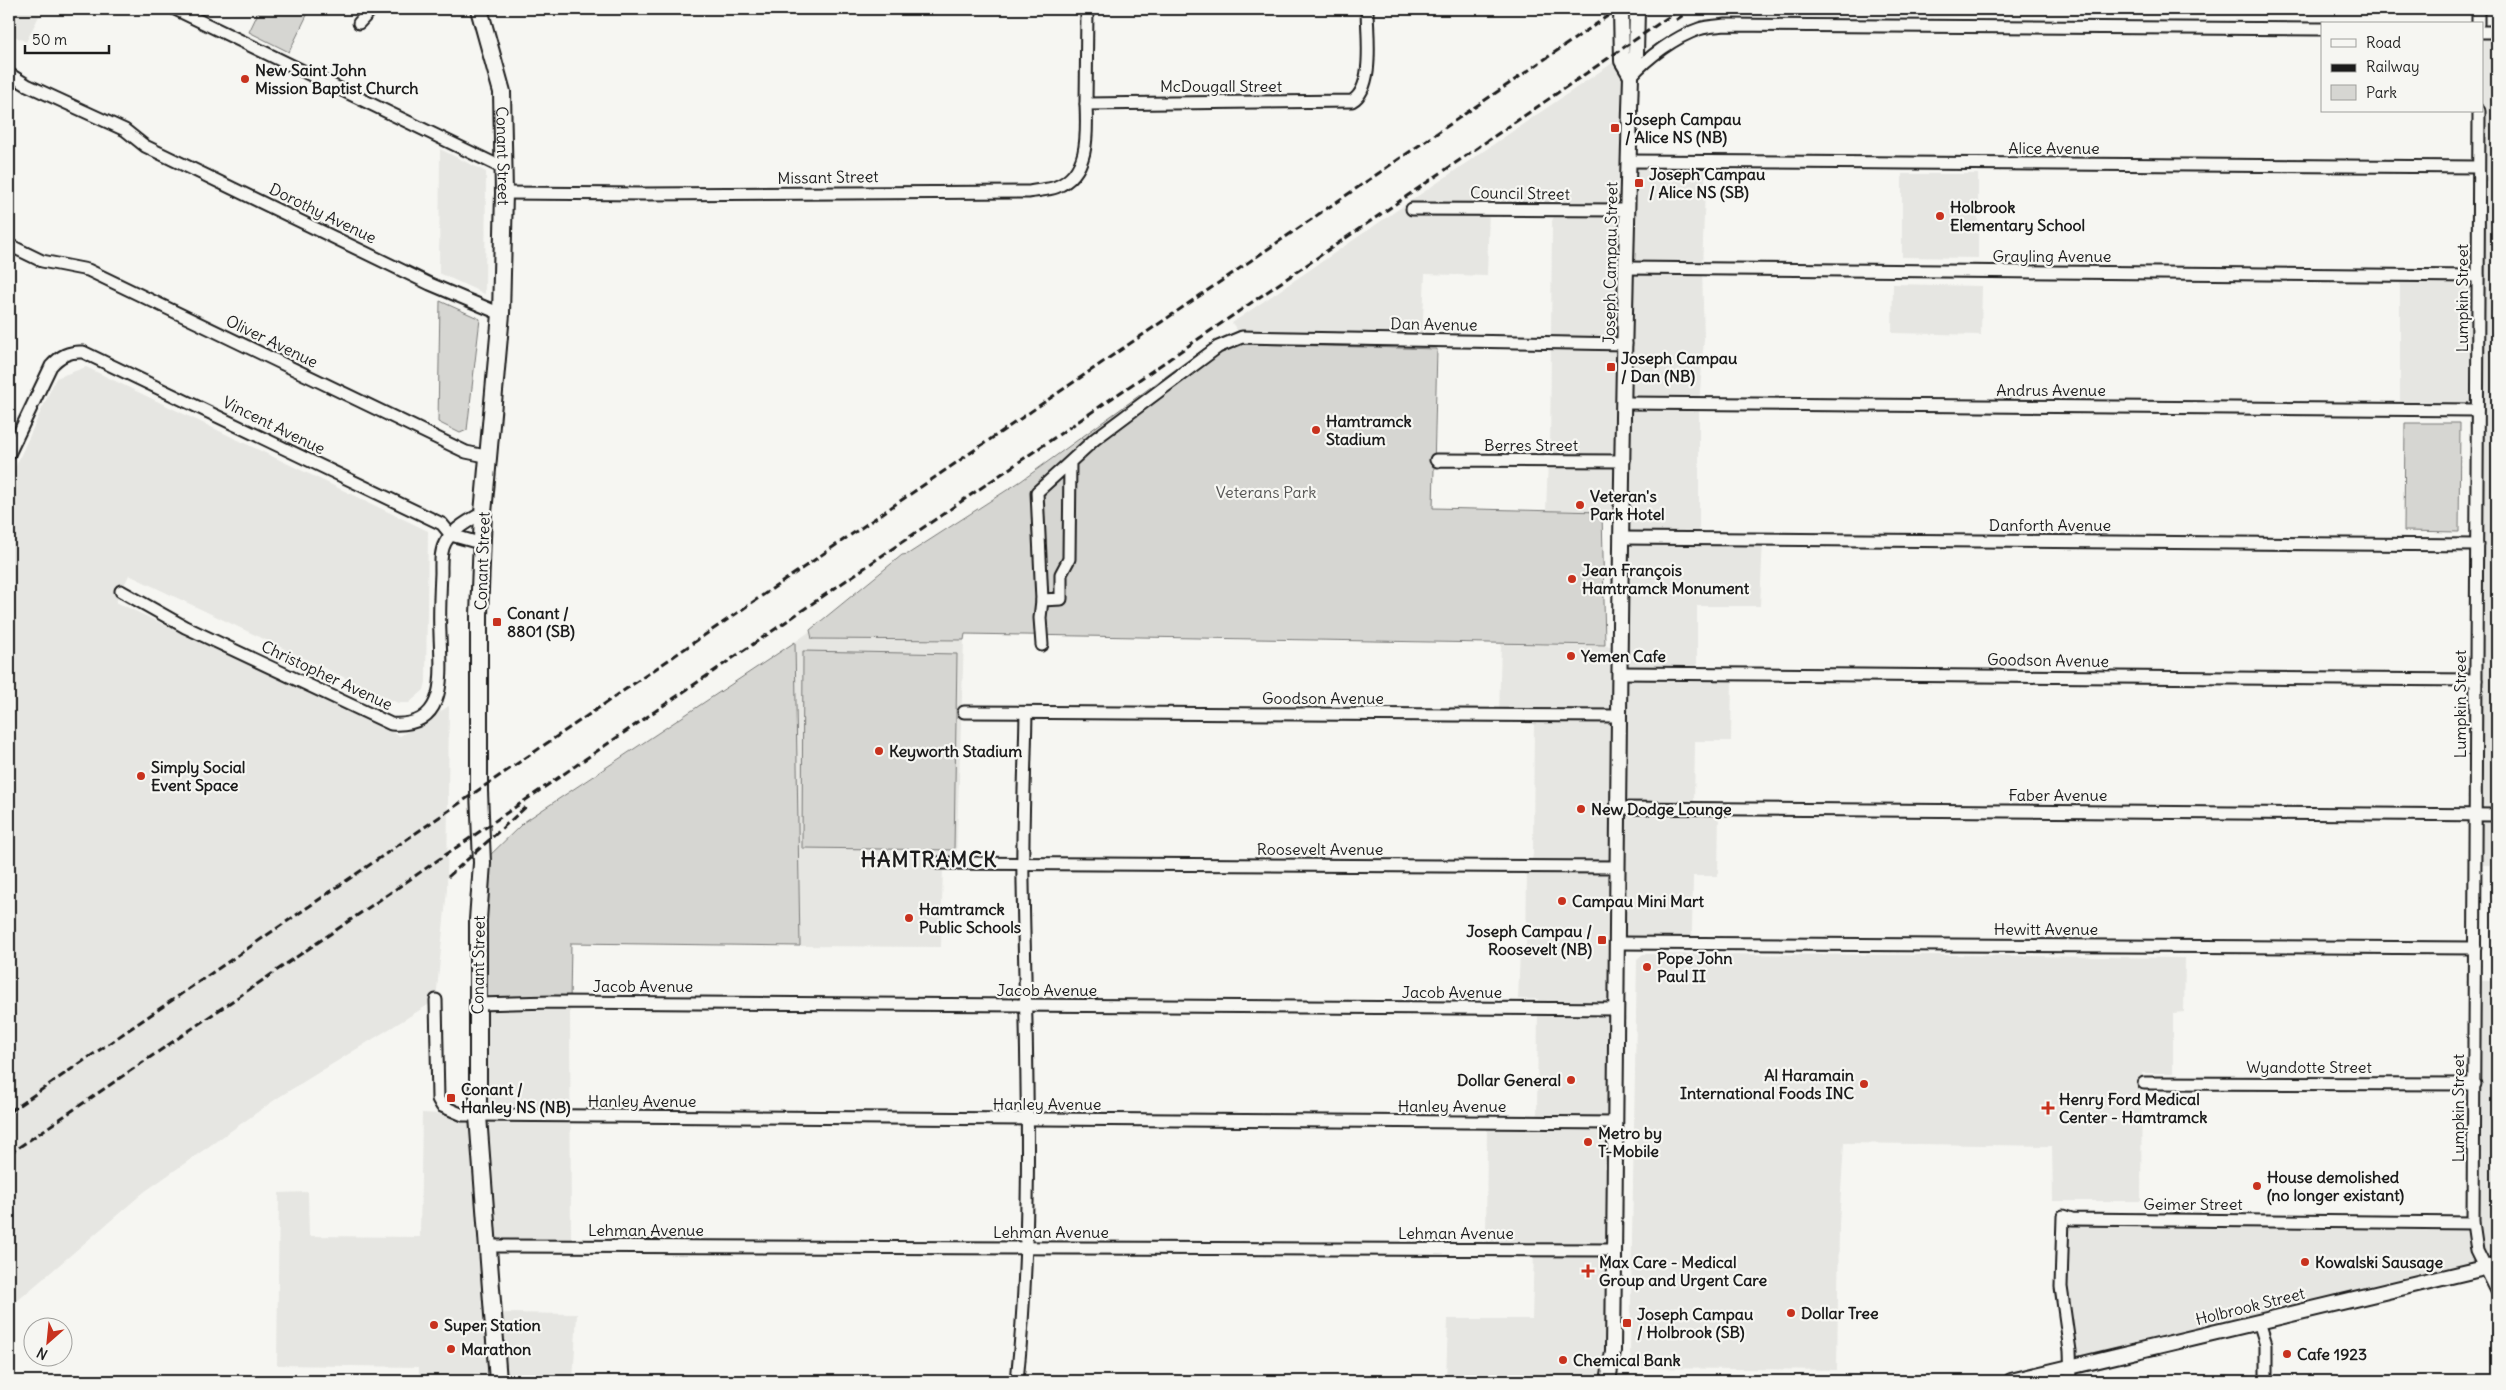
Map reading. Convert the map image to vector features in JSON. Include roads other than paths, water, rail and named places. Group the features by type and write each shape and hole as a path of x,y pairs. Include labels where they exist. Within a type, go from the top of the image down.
{"main road":[{"name":"Conant Street","path":"479,9 502,92 504,192 501,314 490,458 483,513 479,615 479,782 482,863 478,920 478,1116 498,1381"}],"street":[{"path":"175,9 503,168"},
{"path":"359,23 372,9"},
{"path":"1086,104 1087,9"},
{"name":"McDougall Street","path":"1086,104 1352,101 1359,98 1366,84 1367,9"},
{"name":"Joseph Campau Street","path":"1621,9 1622,60 1631,76"},
{"name":"Joseph Campau Street","path":"1608,1381 1613,1351 1619,716 1629,161 1631,76 1636,54 1637,9"},
{"path":"2478,9 2478,22"},
{"path":"1631,76 1642,63 1682,37 1700,28 1726,25 2321,29"},
{"path":"2484,32 2497,32"},
{"name":"Dorothy Avenue","path":"9,74 27,85 125,130 145,146 430,284 501,314"},
{"name":"Missant Street","path":"504,192 673,194 1029,192 1057,187 1072,175 1085,152 1086,104"},
{"name":"Lumpkin Street","path":"2479,112 2473,1223 2477,1251 2491,1267 2497,1291"},
{"name":"Alice Avenue","path":"1629,161 2478,167"},
{"name":"Council Street","path":"1412,209 1628,210"},
{"name":"Oliver Avenue","path":"9,245 39,260 88,270 458,448 490,458"},
{"name":"Grayling Avenue","path":"1627,268 2478,276"},
{"name":"Dan Avenue","path":"1070,462 1096,439 1218,347 1242,337 1626,344"},
{"name":"Vincent Avenue","path":"9,454 52,366 67,353 89,354 436,521 451,535 482,544"},
{"name":"Andrus Avenue","path":"1625,403 2477,410"},
{"name":"Berres Street","path":"1438,461 1624,461"},
{"path":"1042,600 1061,599 1062,574 1069,559 1070,462"},
{"path":"1042,645 1037,492 1070,462"},
{"path":"451,535 483,513"},
{"name":"Christopher Avenue","path":"121,591 185,627 391,724 406,724 419,719 430,710 440,690 442,550 451,535"},
{"name":"Danforth Avenue","path":"1622,538 2477,545"},
{"name":"Goodson Avenue","path":"1620,673 2476,680"},
{"name":"Goodson Avenue","path":"964,712 1619,716"},
{"path":"1017,1381 1024,1315 1025,1248 1026,1006 1023,864 1026,713"},
{"name":"Faber Avenue","path":"1618,808 2497,815"},
{"name":"Roosevelt Avenue","path":"937,864 1617,867"},
{"name":"Hewitt Avenue","path":"1616,943 2475,948"},
{"path":"436,1000 438,1099 442,1106 457,1114 478,1116"},
{"name":"Jacob Avenue","path":"478,1004 553,1002 1617,1009"},
{"name":"Wyandotte Street","path":"2144,1083 2475,1084"},
{"name":"Hanley Avenue","path":"478,1116 1616,1123"},
{"name":"Geimer Street","path":"2071,1374 2061,1287 2064,1216 2072,1219 2473,1223"},
{"name":"Lehman Avenue","path":"487,1246 1614,1250"},
{"name":"Holbrook Street","path":"2011,1381 2071,1374 2260,1322 2491,1267"},
{"path":"2260,1322 2269,1338 2266,1381"}],"railway":[{"path":"9,1112 1618,9"},
{"path":"9,1154 1680,9"},
{"path":"1676,20 1692,9"},
{"path":"448,877 528,805"}],"place":[{"name":"New Saint John Mission Baptist Church","path":"245,79"},
{"name":"Joseph Campau / Alice NS (NB)","path":"1615,128"},
{"name":"Joseph Campau / Alice NS (SB)","path":"1639,183"},
{"name":"Holbrook Elementary School","path":"1940,216"},
{"name":"Joseph Campau / Dan (NB)","path":"1611,367"},
{"name":"Hamtramck Stadium","path":"1316,430"},
{"name":"Veteran's Park Hotel","path":"1580,505"},
{"name":"Jean François Hamtramck Monument","path":"1572,579"},
{"name":"Conant / 8801 (SB)","path":"497,622"},
{"name":"Yemen Cafe","path":"1571,656"},
{"name":"Keyworth Stadium","path":"879,751"},
{"name":"Simply Social Event Space","path":"141,776"},
{"name":"New Dodge Lounge","path":"1581,809"},
{"name":"Campau Mini Mart","path":"1562,901"},
{"name":"Hamtramck Public Schools","path":"909,918"},
{"name":"Joseph Campau / Roosevelt (NB)","path":"1602,940"},
{"name":"Pope John Paul II","path":"1647,967"},
{"name":"Dollar General","path":"1571,1080"},
{"name":"Al Haramain International Foods INC","path":"1864,1084"},
{"name":"Conant / Hanley NS (NB)","path":"451,1098"},
{"name":"Henry Ford Medical Center - Hamtramck","path":"2048,1108"},
{"name":"Metro by T-Mobile","path":"1588,1142"},
{"name":"House demolished (no longer existant)","path":"2257,1186"},
{"name":"Kowalski Sausage","path":"2305,1262"},
{"name":"Max Care - Medical Group and Urgent Care","path":"1588,1271"},
{"name":"Dollar Tree","path":"1791,1313"},
{"name":"Joseph Campau / Holbrook (SB)","path":"1627,1323"},
{"name":"Super Station","path":"434,1325"},
{"name":"Marathon","path":"451,1349"},
{"name":"Cafe 1923","path":"2287,1354"},
{"name":"Chemical Bank","path":"1563,1360"}],"district":[{"name":"HAMTRAMCK","path":"929,860"}],"park label":[{"name":"Veterans Park","path":"1266,492"}]}
